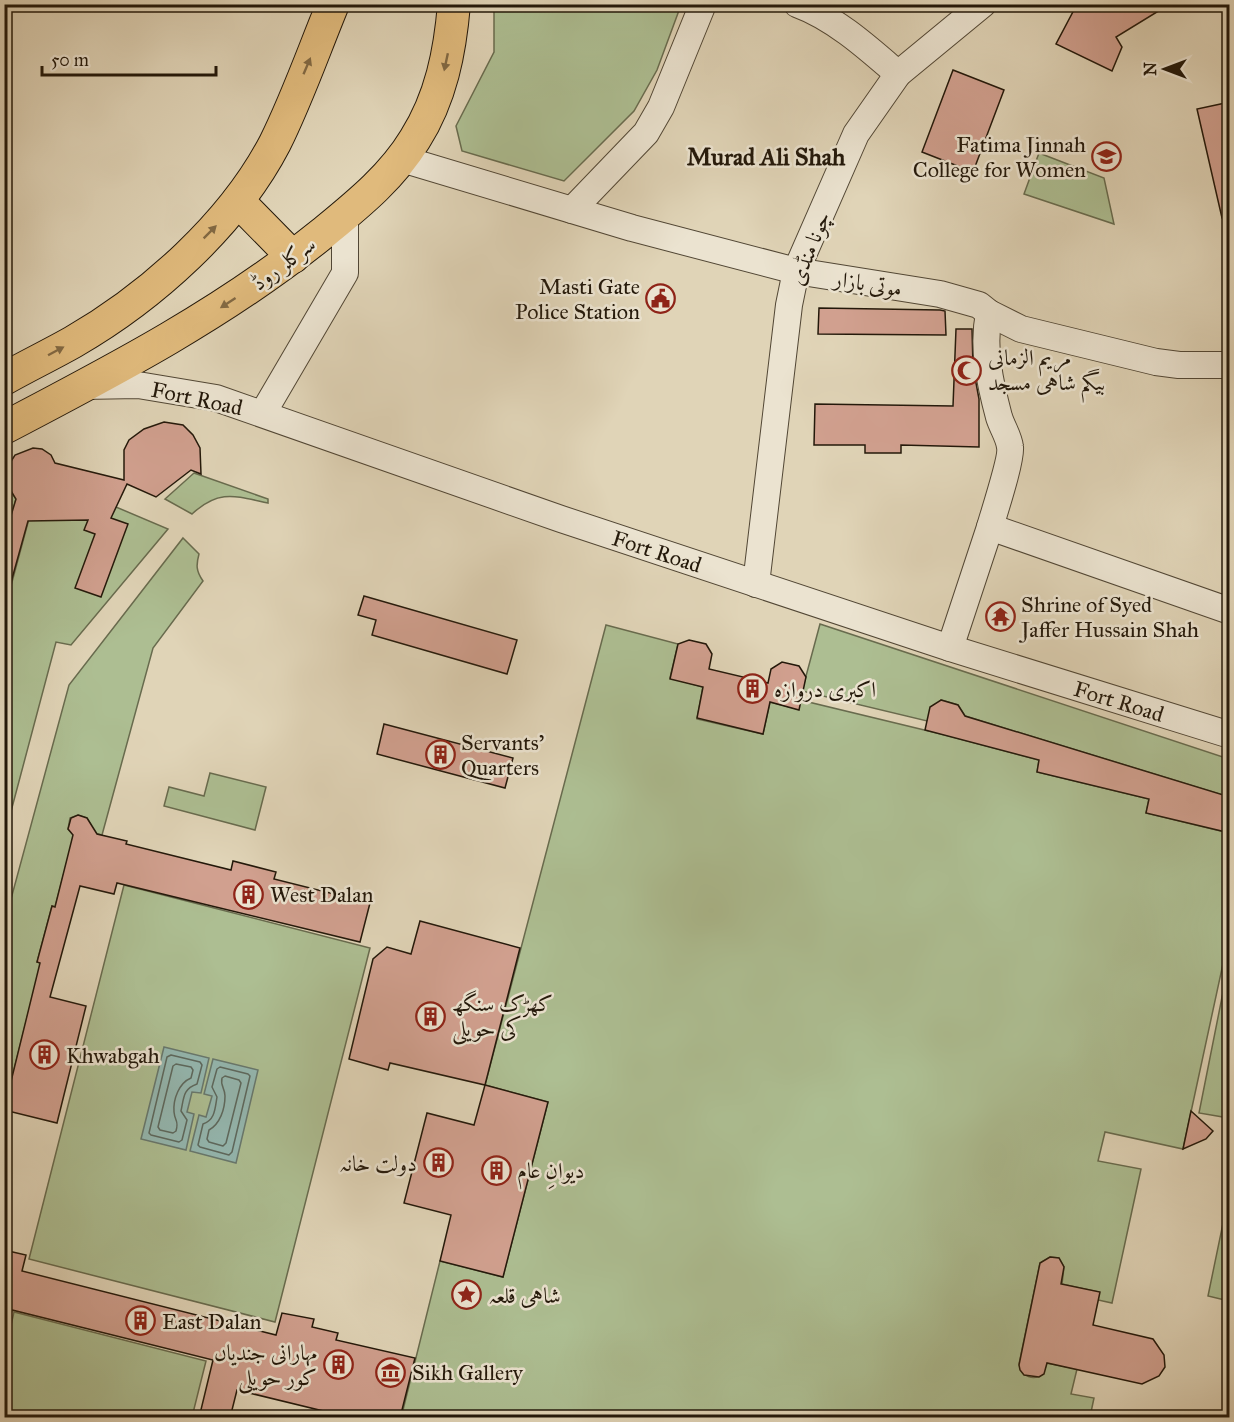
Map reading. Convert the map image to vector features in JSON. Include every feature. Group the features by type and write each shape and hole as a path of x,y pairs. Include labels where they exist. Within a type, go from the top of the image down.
{"main road":[{"path":"4,379 74,342 111,318 175,266 220,222 238,201 275,142 333,4"},
{"name":"سرکلر روڈ","path":"4,428 195,324 293,257 365,198 402,159 427,118 447,62 454,4"},
{"path":"238,201 293,257"}],"street":[{"path":"572,210 646,133 661,107 703,4"},
{"path":"796,4 816,11 869,49 898,74"},
{"name":"چونا منڈی","path":"756,584 789,305 796,271 856,134 898,74 983,4"},
{"name":"موتی بازار","path":"402,159 572,210 796,271 940,294 979,305 989,313 1021,329 1156,362 1179,365 1230,365"},
{"path":"263,413 345,273 345,215"},
{"path":"950,648 990,527 1011,448 1000,419 989,375 986,328 989,313"},
{"name":"Fort Road","path":"83,386 138,385 216,398 561,519 756,584 950,648 1230,735"},
{"path":"990,527 1230,611"}],"green space":[{"path":"494,5 681,5 657,70 634,111 564,181 462,151 456,126 494,52"},
{"path":"1039,153 1104,178 1114,224 1024,194"},
{"path":"11,460 7,470 7,480 16,499 5,539 5,465"},
{"path":"194,473 268,499 268,503 228,496 211,501 192,514 165,499"},
{"path":"33,504 116,507 168,529 71,645 56,642 5,834 5,608"},
{"path":"183,538 199,554 197,568 203,581 153,648 102,835 90,832 91,825 87,818 78,815 70,818 68,829 74,835 55,907 52,906 37,962 41,963 5,1105 5,921 69,685"},
{"path":"820,624 1229,759 1229,797 965,716 958,705 941,700 927,721 802,691"},
{"path":"606,625 678,644 670,678 703,687 697,719 763,734 770,702 798,709 800,700 1039,760 1037,772 1149,799 1146,813 1229,833 1229,936 1183,1149 1105,1132 1098,1161 1141,1169 1112,1303 1098,1300 1099,1292 1062,1284 1064,1267 1059,1258 1050,1257 1040,1263 1020,1368 1025,1375 1032,1377 1043,1374 1047,1363 1077,1369 1071,1394 1094,1398 1090,1417 401,1418 440,1261 503,1277 548,1102 485,1085"},
{"path":"210,773 266,787 255,830 164,806 169,787 204,796"},
{"path":"124,885 370,948 275,1322 29,1259"},
{"path":"1229,962 1229,1118 1199,1113"},
{"path":"1228,1199 1230,1200 1229,1301 1208,1296"},
{"path":"14,1312 206,1361 192,1417 5,1417 5,1351"}],"water":[{"path":"164,1047 209,1058 201,1093 192,1092 187,1112 194,1114 186,1150 141,1139"},
{"path":"213,1059 258,1070 236,1163 190,1151 199,1115 206,1117 212,1096 204,1094"}],"building":[{"path":"1080,4 1170,4 1116,37 1122,47 1112,71 1056,44 1075,8"},
{"path":"953,70 1004,90 973,172 922,152"},
{"path":"1230,102 1230,217 1222,218 1197,109"},
{"path":"819,308 945,311 946,335 818,334"},
{"name":"مریم الزمانی بیگم شاہی مسجد","path":"956,329 972,329 973,367 979,399 979,447 901,445 901,453 865,453 865,445 814,445 815,404 953,406"},
{"path":"164,422 183,425 193,435 200,448 201,474 191,470 156,497 127,484 111,518 128,524 101,597 75,588 95,534 84,530 88,520 28,521 10,586 4,586 4,539 16,499 8,486 7,475 8,466 15,455 33,448 42,449 51,455 55,463 124,480 124,450 129,440 144,429"},
{"path":"364,596 517,640 507,674 372,635 376,620 358,615"},
{"name":"اکبری دروازہ","path":"689,640 706,644 712,654 709,669 768,683 771,669 782,662 799,666 806,677 799,710 770,702 763,734 697,718 703,687 670,679 678,644"},
{"path":"941,700 958,705 965,716 1230,797 1230,833 1146,813 1149,799 1037,772 1039,760 925,730 930,707"},
{"name":"Servants' Quarters","path":"384,724 513,758 505,788 377,754"},
{"path":"78,815 87,818 97,834 127,841 126,844 231,870 233,861 276,872 274,879 370,903 360,942 117,883 114,894 80,886 50,997 86,1006 57,1123 4,1110 40,963 37,962 52,906 55,907 73,835 68,829 71,818"},
{"name":"کھڑک سنگھ کی حویلی","path":"420,921 520,948 485,1085 390,1063 388,1070 349,1059 373,959 387,947 411,954"},
{"name":"دیوانِ عام","path":"485,1085 548,1102 503,1277 440,1261 451,1215 404,1203 427,1113 474,1125"},
{"path":"1191,1111 1213,1131 1206,1139 1183,1149"},
{"path":"4,1250 26,1255 22,1271 276,1335 282,1313 314,1319 312,1327 338,1333 336,1340 415,1358 400,1418 352,1418 237,1390 230,1418 199,1418 213,1360 12,1310 11,1314 4,1313"},
{"path":"1050,1257 1059,1258 1064,1267 1061,1284 1100,1292 1093,1325 1153,1339 1164,1355 1165,1367 1159,1376 1142,1384 1047,1363 1044,1374 1039,1377 1024,1375 1019,1365 1040,1263"}],"place":[{"name":"Fatima Jinnah College for Women","path":"1107,157"},
{"name":"Masti Gate Police Station","path":"661,299"},
{"name":"مریم الزمانی بیگم شاہی مسجد","path":"967,370"},
{"name":"Shrine of Syed Jaffer Hussain Shah","path":"1000,617"},
{"name":"اکبری دروازہ","path":"753,689"},
{"name":"Servants' Quarters","path":"440,755"},
{"name":"West Dalan","path":"249,894"},
{"name":"کھڑک سنگھ کی حویلی","path":"431,1016"},
{"name":"Khwabgah","path":"45,1055"},
{"name":"دولت خانہ","path":"438,1163"},
{"name":"دیوانِ عام","path":"496,1170"},
{"name":"شاہی قلعہ","path":"467,1295"},
{"name":"East Dalan","path":"141,1321"},
{"name":"مہارانی جندیاں کور حویلی","path":"338,1365"},
{"name":"Sikh Gallery","path":"391,1372"}],"district":[{"name":"Murad Ali Shah","path":"766,157"}]}
